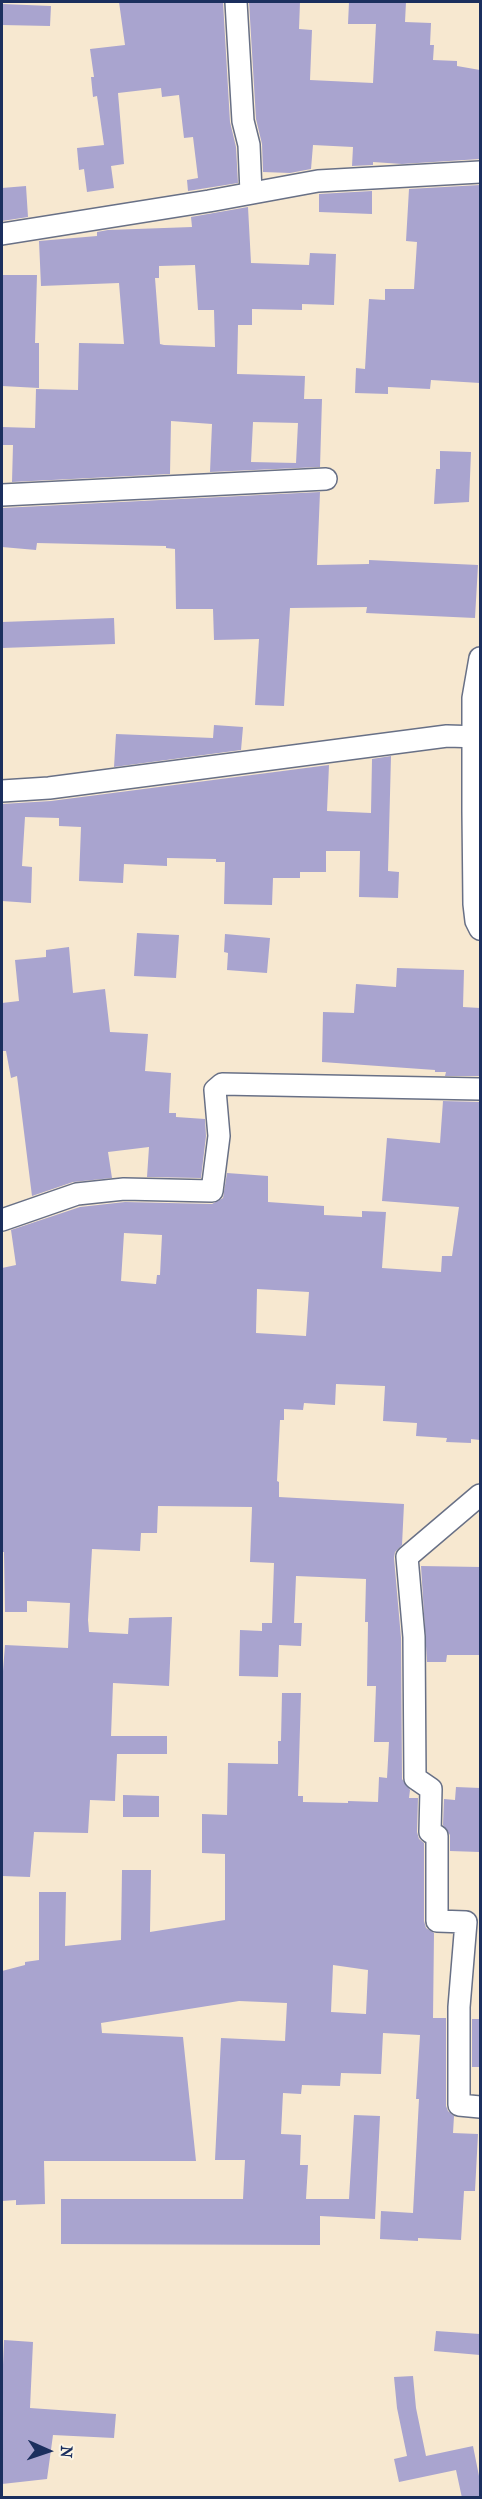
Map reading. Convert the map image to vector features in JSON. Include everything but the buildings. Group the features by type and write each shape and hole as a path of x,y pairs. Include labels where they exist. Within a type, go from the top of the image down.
{"street":[{"path":"236,2 243,121 249,145 251,193"},
{"path":"2,234 318,181 480,172"},
{"path":"2,495 326,479"},
{"path":"480,658 473,698 478,737 474,904 476,921 480,929"},
{"path":"2,791 49,788 447,736 478,737"},
{"path":"2,1220 77,1194 124,1189 212,1191 219,1136 215,1090 222,1084 480,1089"},
{"path":"480,1495 407,1557 414,1637 415,1778 431,1789 430,1832 437,1836 436,1921 466,1923 459,2007 459,2105 480,2107"}]}
